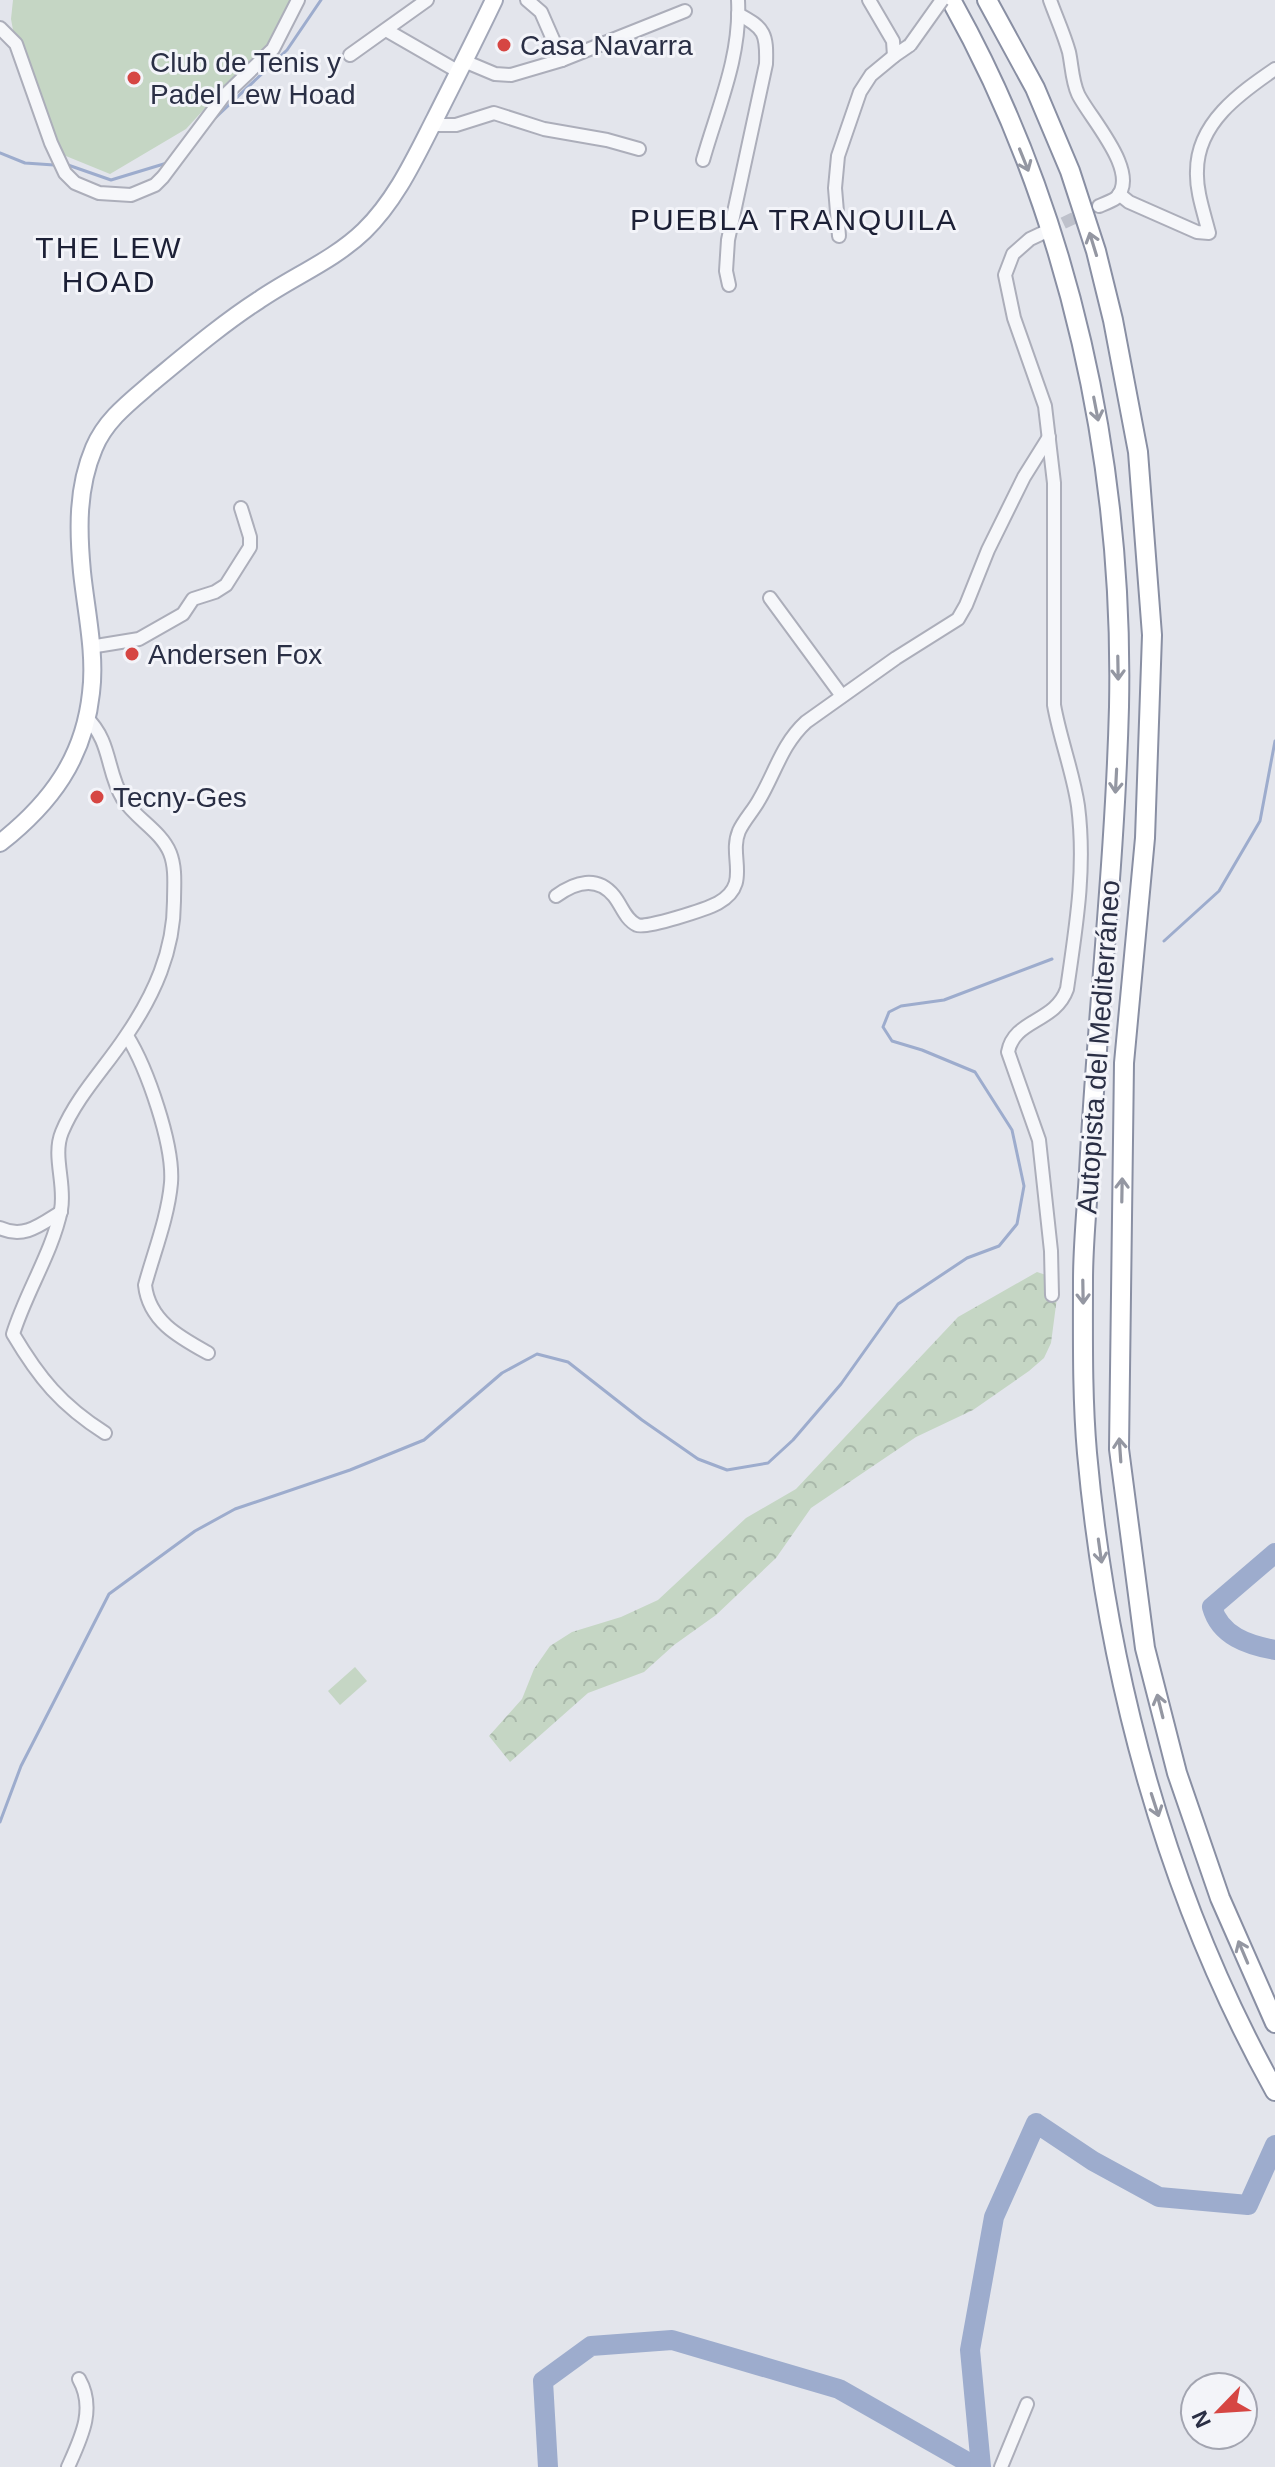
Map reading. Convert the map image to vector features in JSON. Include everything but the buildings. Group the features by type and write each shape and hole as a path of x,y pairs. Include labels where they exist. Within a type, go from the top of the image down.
{"highway":[{"path":"939,0 971,56 994,88"},
{"name":"Autopista del Mediterráneo","path":"951,0 980,51 1029,171 1061,266 1080,333 1097,414 1109,497 1117,609 1119,704 1113,841 1095,1058 1083,1277 1087,1451 1111,1633 1140,1761 1193,1920 1253,2052 1275,2091"},
{"name":"Autopista del Mediterráneo","path":"987,0 1035,88 1070,171 1096,251 1113,320 1138,452 1152,635 1145,838 1124,1063 1119,1449 1145,1648 1177,1773 1220,1898 1275,2023"},
{"path":"1001,0 1025,52 1035,88"}],"main road":[{"path":"0,843 54,792 78,747 86,717 91,691 90,647 79,543 80,495 95,445 106,426 123,407 203,341 260,299 348,246 367,228 408,173 494,0"}],"street":[{"path":"0,28 16,44 51,143 65,173 86,190 131,195 155,185 163,177 223,97 273,49 298,0"},
{"path":"350,55 427,0"},
{"path":"527,0 541,12 562,60"},
{"path":"703,160 731,76 738,0"},
{"path":"869,0 893,41 894,56"},
{"path":"839,236 835,188 838,156 860,92 871,75 910,45 939,0"},
{"path":"1050,0 1068,51 1078,94 1116,154 1121,173 1122,188 1119,194 1099,206"},
{"path":"386,30 462,66 511,75 562,60 685,11"},
{"path":"729,285 726,271 728,240 766,64 764,35 758,25 738,14"},
{"path":"1119,194 1129,202 1183,226 1209,233 1196,169 1202,146 1211,126 1230,103 1275,69"},
{"path":"432,125 456,125 494,113 544,129 639,149"},
{"path":"1047,231 1030,239 1013,254 1005,275 1014,318 1045,406 1054,483 1054,705 1077,802 1083,853 1081,893 1067,989 1062,1003 1051,1013 1018,1031 1010,1040 1008,1052 1039,1140 1051,1251 1052,1295"},
{"path":"556,896 568,887 592,882 614,896 635,924 645,927 718,903 734,888 738,876 736,845 739,832 761,798 792,735 896,658 958,619 1024,477 1049,437"},
{"path":"90,647 139,639 183,614 193,599 226,585 250,547 241,508"},
{"path":"770,598 842,696"},
{"path":"13,1334 61,1212 63,1182 59,1142 62,1133 101,1067 127,1036 153,991 163,969 174,921 174,865 162,840 124,801 104,740 97,727 86,717"},
{"path":"127,1036 147,1075 170,1163 171,1182 145,1285 146,1298 153,1311 173,1332 208,1353"},
{"path":"0,1228 13,1234 24,1233 61,1212"},
{"path":"0,1329 13,1334 30,1364 60,1399 105,1433"},
{"path":"68,2467 88,2413 85,2390 79,2379"},
{"path":"1001,2467 1027,2404"}],"green space":[{"name":"Club de Tenis y Padel Lew Hoad","path":"13,0 290,0 280,28 266,48 186,129 110,174 61,154 13,30"},
{"path":"1037,1272 1049,1276 1058,1290 1051,1343 1044,1358 973,1410 916,1437 811,1508 776,1558 716,1615 674,1645 644,1672 588,1693 510,1762 489,1736 522,1699 534,1669 550,1646 572,1632 621,1617 658,1600 746,1518 796,1489 958,1317"},
{"path":"355,1667 367,1681 340,1705 328,1691"}],"waterway":[{"path":"213,120 287,50 321,0"},
{"path":"0,153 25,163 54,165"},
{"path":"68,165 111,180 167,163"},
{"path":"1164,941 1219,891 1260,821 1275,741"},
{"path":"0,1822 21,1766 109,1594 195,1531 235,1509 350,1470 424,1440 502,1373 537,1354 568,1362 698,1459 727,1470 768,1463 793,1440 841,1384 898,1304 967,1258 999,1246 1017,1224 1024,1186 1012,1130 975,1072 892,1041 883,1027 889,1012 901,1006 944,1000 1052,959"},
{"path":"1275,1553 1212,1607 1221,1625 1236,1638 1275,1650"},
{"path":"981,2467 970,2350 994,2217 1036,2123 1093,2161 1159,2197 1248,2205 1275,2145"},
{"path":"548,2467 543,2381 591,2346 672,2340 839,2389 976,2467"}],"tunnel":[{"path":"1047,231 1099,206"}],"place":[{"name":"Casa Navarra","path":"504,45"},
{"name":"Club de Tenis y Padel Lew Hoad","path":"134,78"},
{"name":"Andersen Fox","path":"132,654"},
{"name":"Tecny-Ges","path":"97,797"}],"district":[{"name":"PUEBLA TRANQUILA","path":"794,220"},
{"name":"THE LEW HOAD","path":"109,265"}]}
